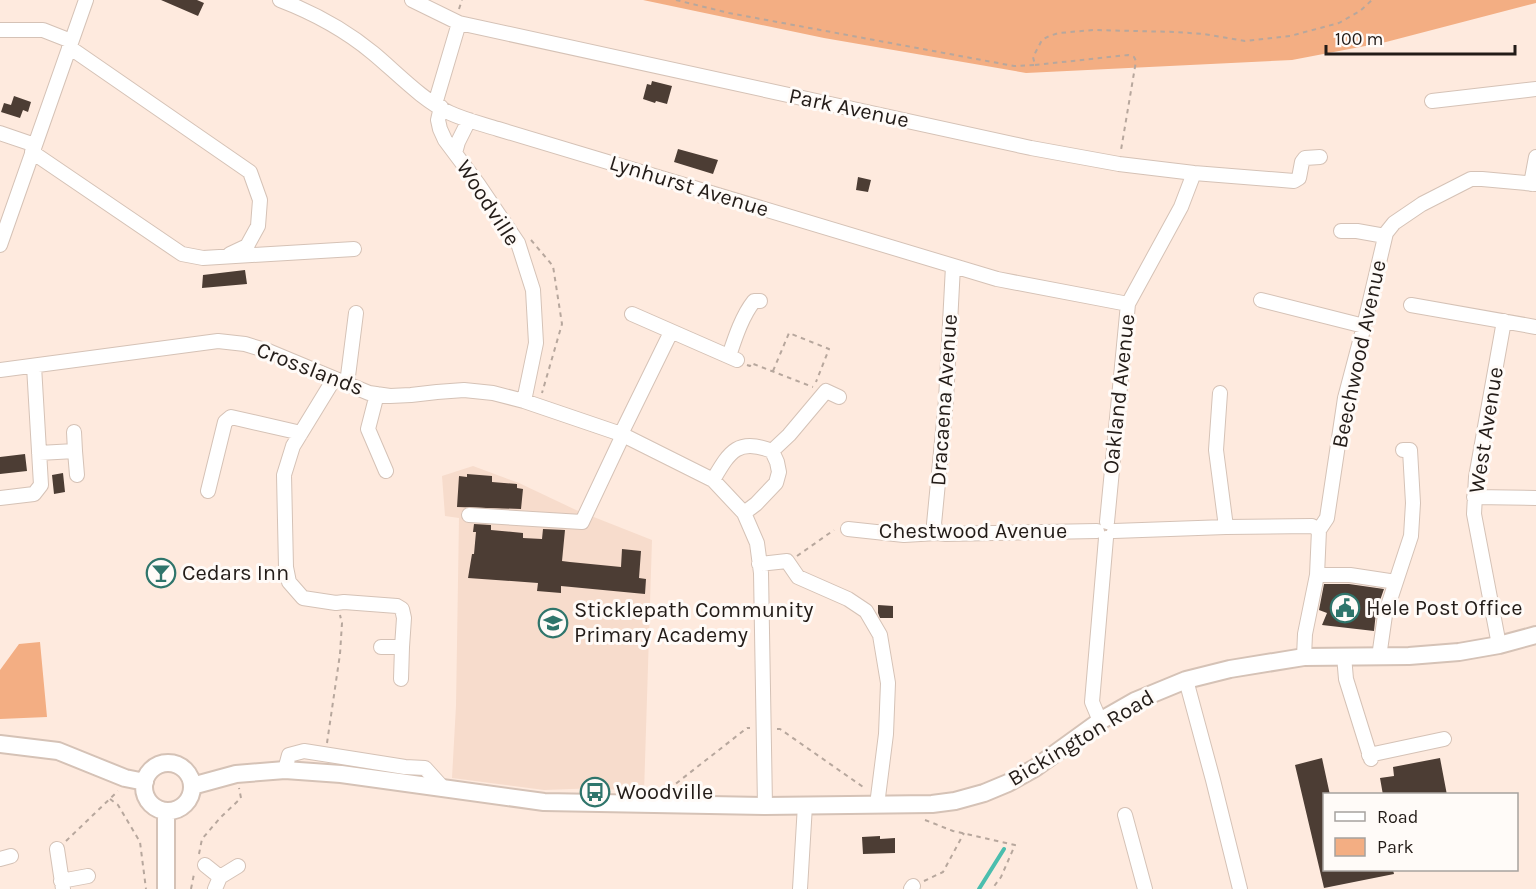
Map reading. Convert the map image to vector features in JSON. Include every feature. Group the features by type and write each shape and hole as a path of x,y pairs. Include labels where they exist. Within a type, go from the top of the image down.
{"main road":[{"name":"Bickington Road","path":"192,786 236,774 285,770 341,774 544,802 765,806 921,804 955,801 1008,783 1035,768 1100,721 1135,701 1186,680 1230,669 1304,657 1379,657 1459,652 1500,645 1536,635"},
{"path":"0,744 58,751 125,778 144,782"},
{"path":"166,763 175,764 183,768 190,777 192,794 177,810 166,811 150,804 144,790 144,782 154,767 166,763"},
{"path":"166,811 166,889"}],"street":[{"path":"0,245 86,0"},
{"name":"Lynhurst Avenue","path":"280,0 333,24 449,113 997,279 1128,304"},
{"name":"Park Avenue","path":"412,0 459,23 1031,148 1119,164 1243,178 1294,181 1299,178 1305,158 1320,157"},
{"path":"438,106 459,23"},
{"path":"0,30 43,30 70,44 250,172 260,200 258,226 247,246 222,257"},
{"path":"1432,100 1536,89"},
{"name":"Woodville","path":"438,106 440,129 518,243 533,290 536,343 524,401"},
{"name":"Woodville","path":"455,153 469,120"},
{"path":"0,133 34,149 182,254 203,258 354,249"},
{"path":"1533,184 1536,157"},
{"name":"Oakland Avenue","path":"1100,721 1092,702 1128,304 1181,207 1194,173"},
{"name":"Beechwood Avenue","path":"1319,530 1328,518 1345,398 1385,236 1395,223 1422,204 1471,179 1533,184"},
{"path":"1341,231 1357,231 1385,236"},
{"name":"Dracaena Avenue","path":"937,533 934,524 946,400 953,266"},
{"path":"1261,300 1364,326"},
{"path":"632,314 733,358 737,333 749,307 754,301 760,301"},
{"path":"1411,305 1536,327"},
{"path":"347,384 356,313"},
{"name":"West Avenue","path":"1500,645 1474,514 1474,497 1504,321"},
{"path":"469,515 582,522 671,332"},
{"name":"Crosslands","path":"0,370 218,341 245,344 268,351 369,393 390,396 464,390 493,393 524,401"},
{"path":"0,498 34,494 41,485 34,366"},
{"path":"334,379 293,446 284,475 286,567 290,582 303,598 336,603 397,606 402,609 404,618 401,679"},
{"path":"772,451 789,435 819,391 839,397"},
{"path":"1220,393 1216,450 1226,527"},
{"path":"377,394 368,429 386,471"},
{"path":"524,401 622,434 712,480 744,513 757,543 759,564 765,806"},
{"path":"208,490 225,422 231,417 301,433"},
{"path":"74,432 77,475"},
{"path":"712,480 735,450 748,444 772,451 779,472 776,483 744,513"},
{"path":"1379,657 1385,615 1411,536 1413,521 1410,450 1403,450"},
{"path":"39,453 75,452"},
{"path":"1474,497 1536,498"},
{"name":"Chestwood Avenue","path":"848,529 904,535 1226,527 1312,526 1319,530"},
{"path":"1304,657 1305,634 1317,574 1319,530"},
{"path":"759,564 787,561 798,577 848,599 866,611 880,635 888,683 886,734 877,805"},
{"path":"1317,574 1350,575 1396,582"},
{"path":"381,647 402,647"},
{"path":"1344,656 1346,678 1370,757 1444,739"},
{"path":"1186,680 1240,889"},
{"path":"285,770 289,755 304,751 425,768 444,789"},
{"path":"800,889 806,805"},
{"path":"1114,833 1126,822 1145,889"},
{"path":"57,849 62,885 88,876"},
{"path":"199,864 217,883 238,866"}],"path":[{"path":"676,0 729,13 1014,66 1128,55 1134,57 1136,61 1119,164"},
{"path":"1035,65 1033,57 1042,40 1059,33 1094,30 1176,32 1245,41 1290,36 1339,23 1360,11 1372,0"},
{"path":"733,358 750,366 752,363 773,371 819,391 829,349 789,333 773,371"},
{"path":"787,561 841,525 848,529"},
{"path":"326,754 340,654 342,623 336,603"},
{"path":"191,889 199,864 202,839 241,798 236,774"},
{"path":"57,849 117,792 125,778"},
{"path":"110,799 118,805 140,842 146,889"},
{"path":"921,804 922,818 964,833 1015,845 1001,877 992,889"},
{"path":"912,887 943,872 964,833"}],"shaded area":[{"name":"Sticklepath Community Primary Academy","path":"473,466 519,483 576,510 652,540 644,793 599,788 544,790 452,778 456,706 459,518 445,516 442,476"}],"green space":[{"path":"643,0 1536,0 1536,3 1386,42 1292,60 1026,73 824,38"},
{"path":"40,642 47,717 0,719 0,670 19,644"}],"building":[{"path":"161,0 197,0 204,3 198,16"},
{"path":"652,81 672,86 667,104 643,99 647,84 651,85"},
{"path":"14,96 31,102 28,112 23,110 20,118 1,112 4,103 11,105"},
{"path":"678,149 718,160 713,174 674,162"},
{"path":"858,177 871,180 868,192 856,190"},
{"path":"245,270 247,284 202,288 203,275"},
{"path":"25,454 27,471 0,474 0,457"},
{"path":"63,473 65,492 54,494 52,475"},
{"path":"467,474 492,476 492,482 517,484 517,488 523,489 521,509 457,507 459,476 467,477"},
{"path":"474,524 491,525 491,530 523,533 523,538 542,539 543,529 565,530 562,561 621,567 622,549 641,551 639,578 646,579 645,594 561,586 561,593 537,591 538,583 468,578 472,554 474,554 476,532 473,532"},
{"path":"1324,584 1349,584 1384,589 1376,612 1374,631 1322,625 1327,613 1319,610"},
{"path":"878,605 893,606 893,618 880,618"},
{"path":"1322,758 1330,793 1323,793 1323,871 1393,871 1394,874 1324,888 1295,765"},
{"path":"1440,758 1447,793 1383,793 1380,778 1394,776 1393,767"},
{"path":"880,836 880,839 895,838 895,853 863,854 862,837"}],"waterway":[{"path":"979,889 1004,849"}],"place":[{"name":"Cedars Inn","path":"161,573"},
{"name":"Hele Post Office","path":"1345,608"},
{"name":"Sticklepath Community Primary Academy","path":"553,623"},
{"name":"Woodville","path":"595,792"}]}
